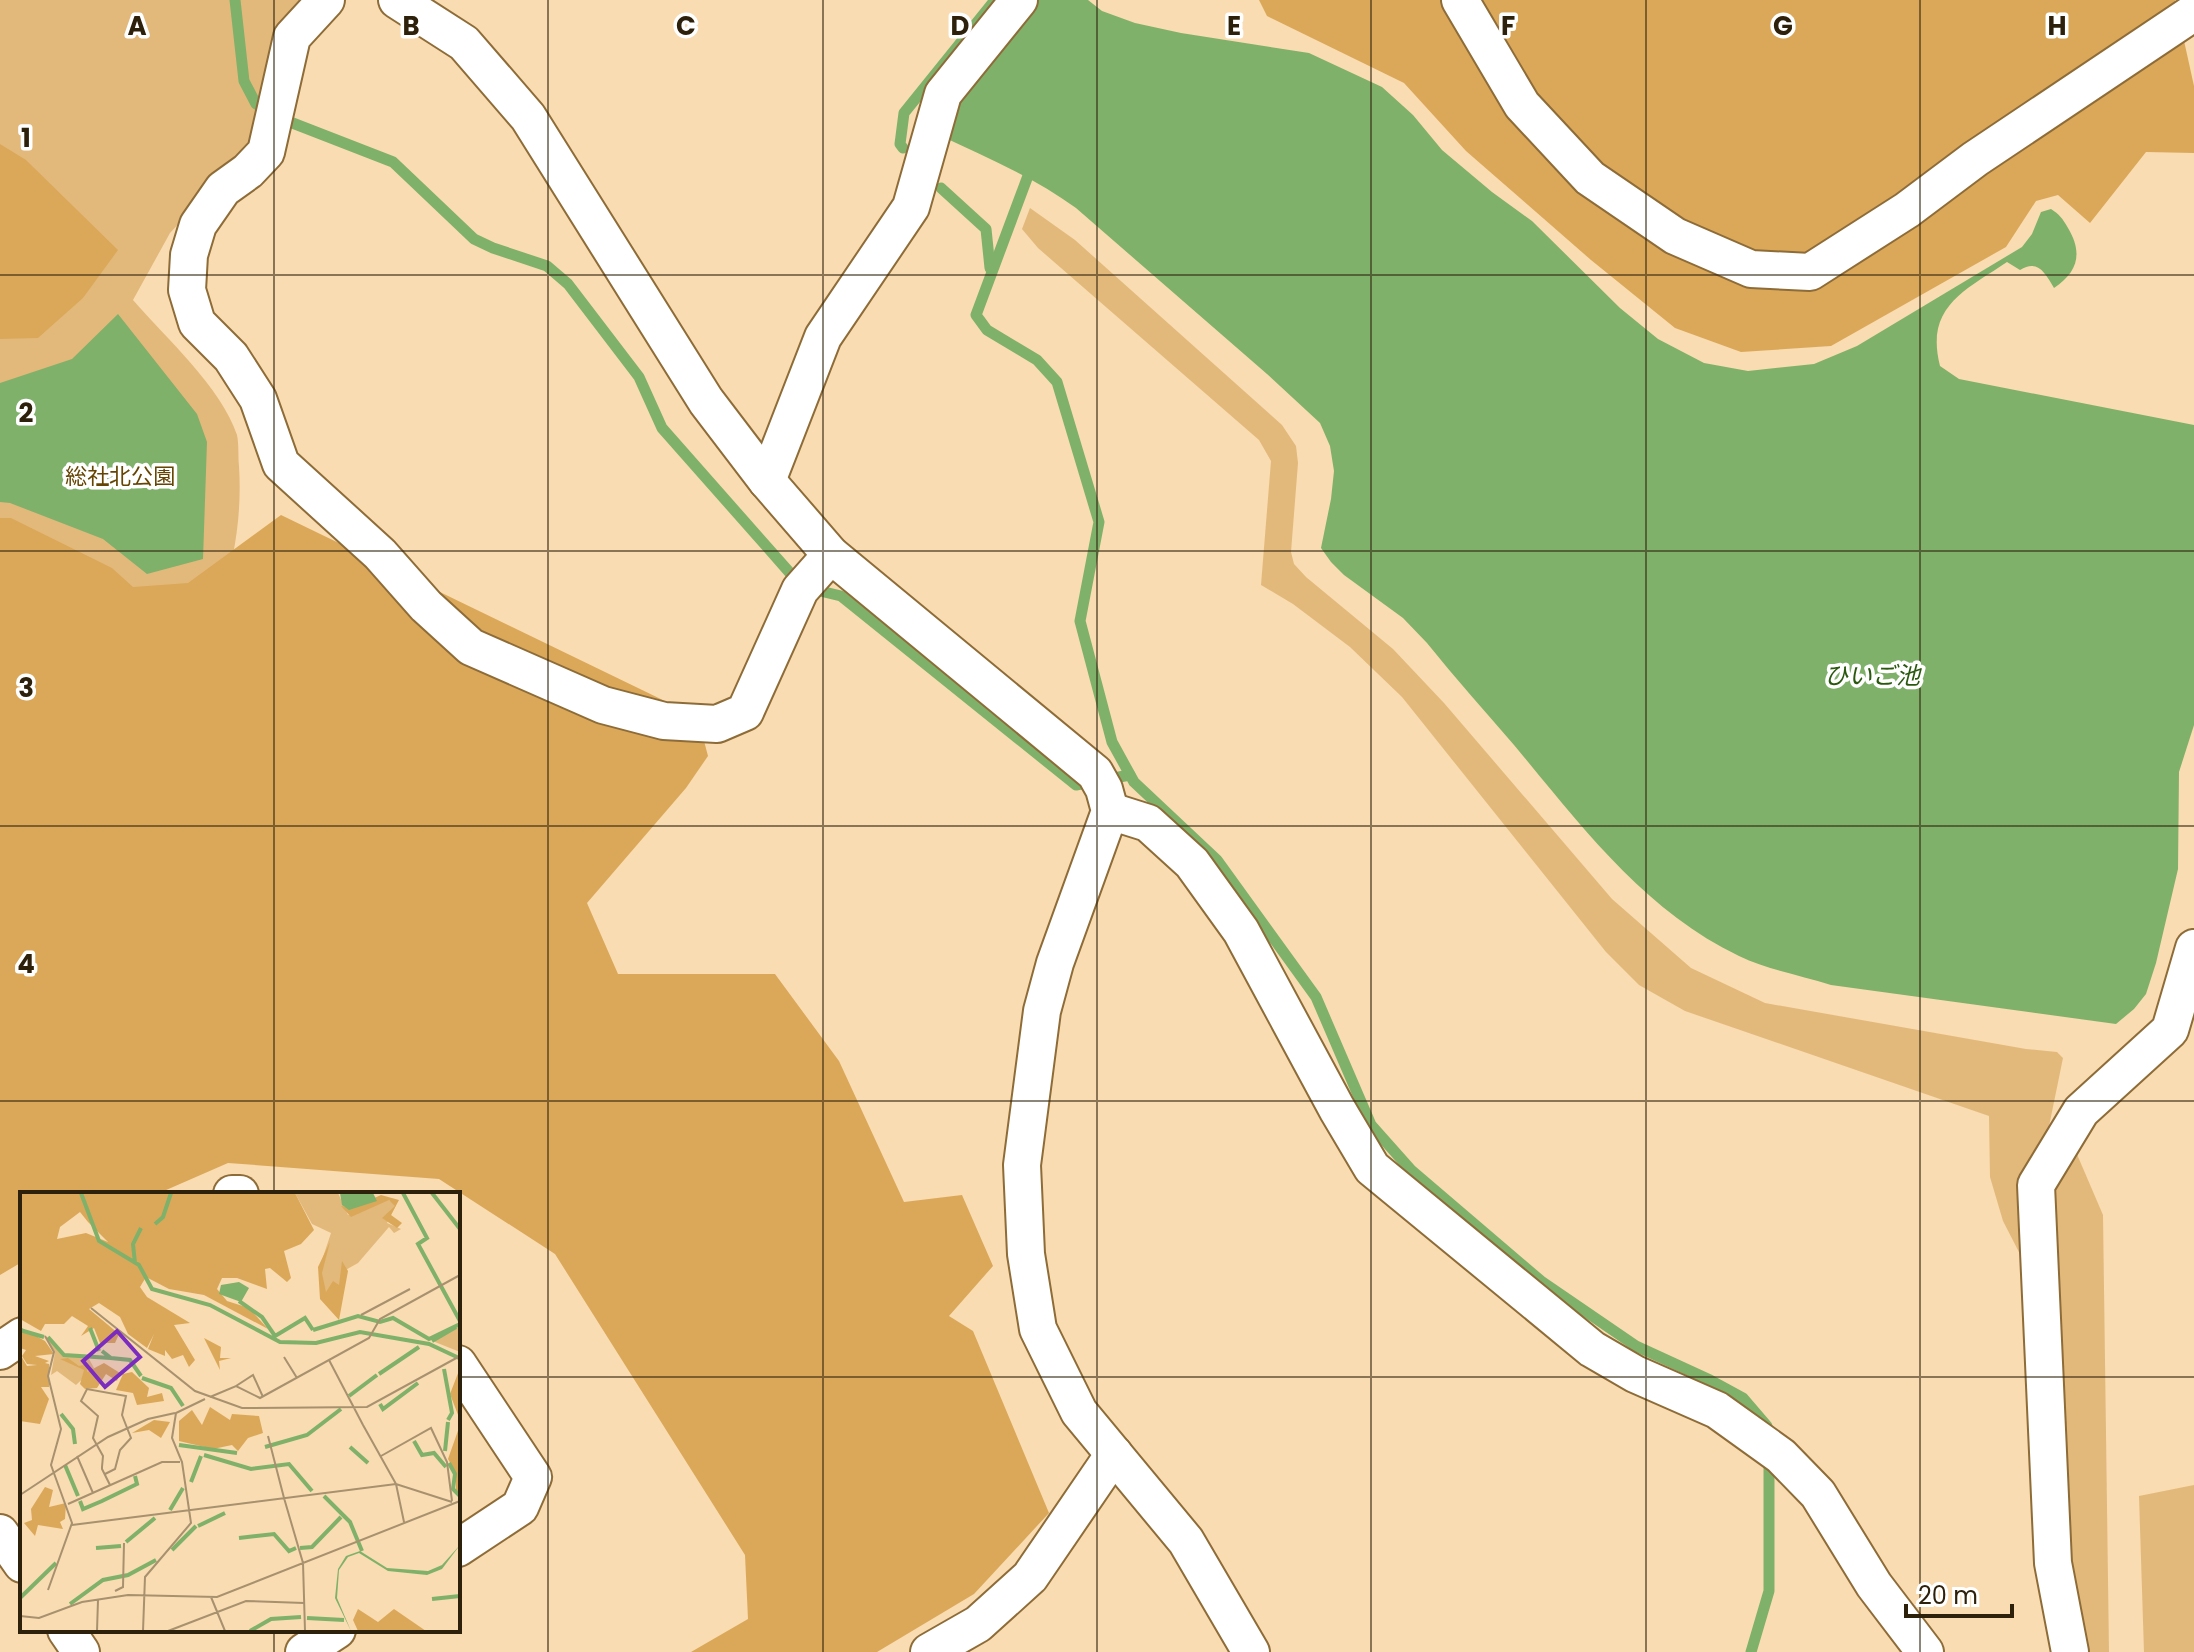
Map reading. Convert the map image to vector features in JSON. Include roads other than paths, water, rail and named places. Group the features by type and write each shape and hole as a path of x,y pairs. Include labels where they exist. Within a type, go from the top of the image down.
{"street":[{"path":"326,0 292,37 266,152 248,171 223,189 198,225 189,255 187,290 197,323 231,357 258,399 281,464 380,554 426,606 471,647 603,705 664,721 717,724 745,712 815,573"},
{"path":"397,0 464,43 528,117 706,401 767,481 815,573 1148,823 1192,863 1241,931 1372,1168 1592,1349 1635,1374 1717,1410 1768,1446 1818,1494 1874,1585 1925,1652"},
{"path":"767,481 823,337 911,207 943,94 1019,0"},
{"path":"1460,0 1522,105 1590,178 1675,236 1751,269 1810,272 1907,210 1975,159 2194,15 2192,0"},
{"path":"1103,791 1042,1011 1022,1165 1026,1254 1038,1329 1079,1412 1186,1541 1251,1652"},
{"path":"2070,1652 2053,1563 2036,1185 2081,1111 2170,1030 2194,948"},
{"path":"0,1351 20,1337"},
{"path":"460,1367 533,1477 520,1507 460,1547"},
{"path":"929,1652 978,1624 1030,1577 1114,1454"},
{"path":"0,1533 20,1561"},
{"path":"67,1632 81,1652"},
{"path":"304,1652 334,1632"}],"water":[{"name":"ひいご池","path":"1038,0 1088,0 1102,11 1135,23 1309,53 1382,87 1413,115 1442,150 1532,221 1620,308 1658,339 1704,363 1748,371 1814,364 1857,346 2022,247 2032,234 2041,212 2051,209 2059,215 2076,246 2073,269 2062,282 2054,288 2040,269 2032,266 2020,270 2007,262 1976,282 1952,303 1938,329 1937,346 1940,366 1959,379 2194,425 2194,725 2179,772 2178,869 2156,963 2146,994 2134,1009 2116,1024 1831,985 1739,956 1704,937 1643,890 1589,834 1427,643 1403,618 1344,575 1321,548 1334,471 1330,446 1320,423 1076,208 1027,178 939,135 951,107"},
{"path":"118,314 197,414 207,442 203,559 147,574 103,539 10,503 0,502 0,383 72,359"}],"waterway":[{"path":"235,0 244,81 256,104 290,122 393,162 474,239 547,266 568,284 639,377 662,428 790,573 816,590 841,596 1076,785 1130,775"},
{"path":"903,148 900,144 904,113 995,0"},
{"path":"1032,165 976,315 987,330 1037,360 1057,382 1099,522 1080,621 1112,742 1134,782 1217,860 1316,997 1371,1125 1411,1170 1541,1281 1636,1346 1743,1398 1767,1426 1768,1435"},
{"path":"941,188 986,229 990,268"},
{"path":"1751,1652 1769,1591 1769,1456"}],"park label":[{"name":"総社北公園","path":"120,476"}]}
